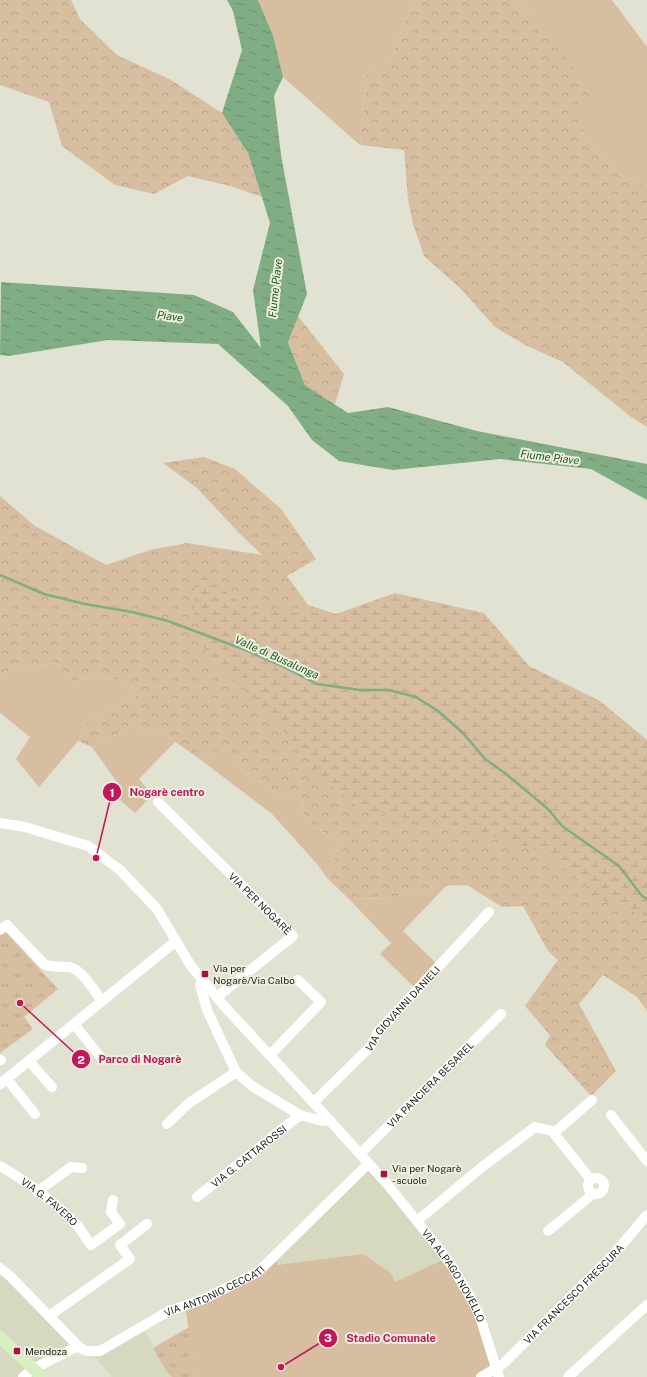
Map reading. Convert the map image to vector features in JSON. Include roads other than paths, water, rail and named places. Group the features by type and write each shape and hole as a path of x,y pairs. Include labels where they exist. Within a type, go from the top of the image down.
{"main road":[{"path":"0,1337 38,1373"}],"street":[{"name":"VIA PER NOGARÈ","path":"158,802 294,936 217,997"},
{"path":"0,823 25,826 84,845 91,848 120,870 157,909 191,966 202,980 314,1102 368,1164"},
{"name":"VIA GIOVANNI DANIELI","path":"314,1102 370,1047 378,1032 490,912"},
{"path":"2,924 44,964 50,967 70,967 77,970 102,1001"},
{"path":"35,1114 4,1081 176,941"},
{"path":"202,980 200,985 208,1010 236,1072 252,1086 300,1115 322,1121 330,1120"},
{"path":"270,1055 321,1002 298,980"},
{"name":"VIA PANCIERA BESAREL","path":"360,1154 501,1014"},
{"path":"74,1024 102,1059"},
{"path":"29,1061 52,1087"},
{"path":"167,1124 190,1103 236,1072"},
{"path":"554,1133 592,1100"},
{"name":"VIA G. CATTAROSSI","path":"197,1197 300,1115"},
{"path":"611,1115 647,1160"},
{"path":"417,1221 482,1167 535,1127 552,1131 591,1180"},
{"name":"VIA ALPAGO NOVELLO","path":"368,1164 388,1185 452,1266 480,1317 498,1373"},
{"name":"VIA ANTONIO CECCATI","path":"78,1346 87,1351 95,1352 104,1349 169,1311 204,1299 258,1272 368,1164"},
{"name":"VIA G. FAVERO","path":"0,1166 19,1177 78,1226 91,1245 120,1224 111,1212 113,1200"},
{"path":"37,1192 71,1167 82,1168"},
{"path":"548,1231 593,1194 597,1195 604,1190 605,1185 599,1178 595,1178 588,1183 588,1187 593,1194"},
{"name":"VIA FRANCESCO FRESCURA","path":"481,1377 498,1373 503,1364 613,1255 647,1215"},
{"path":"49,1316 130,1259 120,1245 147,1224"},
{"path":"0,1268 78,1346 38,1373 23,1377"},
{"path":"568,1377 647,1305"}],"water":[{"path":"227,0 258,0 273,35 283,77 274,96 281,155 307,294 288,342 305,385 348,413 388,407 477,431 647,464 647,500 591,469 500,459 393,470 339,461 312,440 288,406 218,344 108,340 9,356 0,355 1,282 194,295 233,312 261,348 253,290 270,223 248,153 222,113 242,50 233,11"}],"waterway":[{"name":"Valle di Busalunga","path":"0,575 44,594 168,621 248,651 317,684 360,690 389,690 416,697 438,711 463,733 485,759 505,773 548,809 562,826 619,866 642,896 647,899"}],"place":[{"name":"Nogarè centro","path":"96,858"},
{"name":"Via per Nogarè/Via Calbo","path":"205,974"},
{"name":"Parco di Nogarè","path":"20,1003"},
{"name":"Via per Nogarè - scuole","path":"384,1174"},
{"name":"Mendoza","path":"17,1351"},
{"name":"Stadio Comunale","path":"281,1367"}],"water label":[{"name":"Fiume Piave","path":"275,288"},
{"name":"Piave","path":"170,316"},
{"name":"Fiume Piave","path":"550,457"}]}
